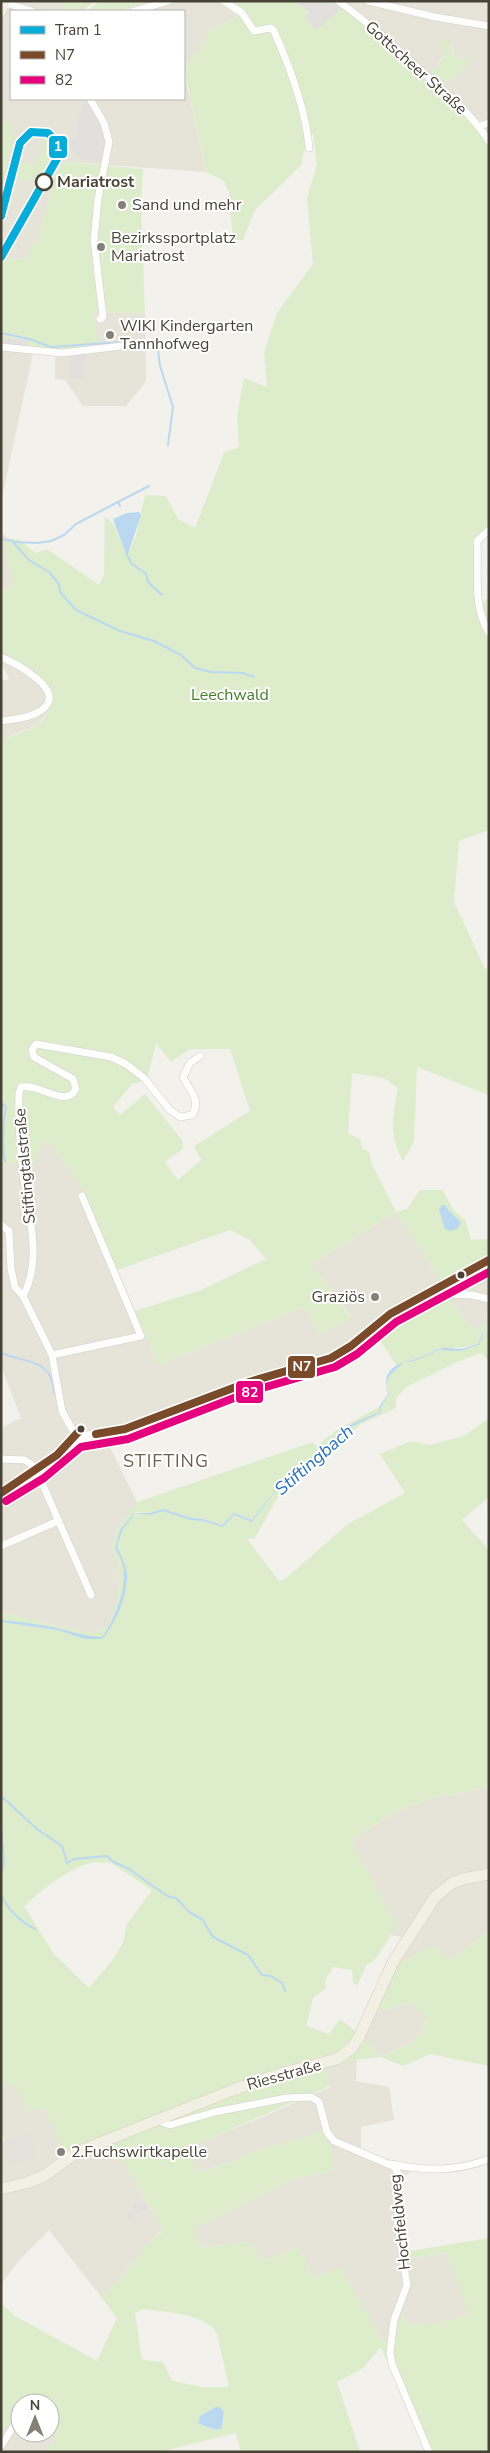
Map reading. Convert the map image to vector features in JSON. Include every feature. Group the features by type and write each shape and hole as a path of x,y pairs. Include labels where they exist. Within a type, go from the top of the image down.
{"main road":[{"path":"1,11 3,2"},
{"name":"Riesstraße","path":"1,2189 44,2176 77,2152 259,2080 338,2059 352,2048 393,1962 435,1897 452,1883 468,1877 489,1874"}],"street":[{"path":"138,10 169,1"},
{"path":"224,1 242,13 254,31 271,28 274,31 286,59 304,116 309,148"},
{"path":"368,1 435,17 489,26"},
{"path":"3,2 28,10"},
{"name":"Gottscheer Straße","path":"339,2 394,46 479,126 489,141"},
{"path":"91,100 104,123 108,138 98,198 94,240 102,317 100,319"},
{"path":"479,126 489,123"},
{"path":"1,347 62,353 130,345"},
{"path":"489,530 476,541 478,606 482,621 489,633"},
{"path":"1,657 43,683 48,690 49,699 44,708 37,712 1,722"},
{"name":"Stiftingtalstraße","path":"23,1296 30,1284 32,1246 23,1168 19,1093 22,1087 31,1085 67,1098 76,1089 73,1080 34,1057 32,1050 36,1044 111,1057 126,1064 150,1085 170,1110 180,1117 192,1115 195,1110 195,1096 183,1077 190,1063 200,1056"},
{"path":"52,1355 141,1336 82,1196"},
{"name":"Stiftingtalstraße","path":"1,1225 9,1230 11,1269 15,1288 23,1296 52,1355 58,1399 66,1421 77,1438"},
{"path":"1,1493 38,1470 77,1438 125,1428 249,1382 331,1358 351,1346 390,1314 489,1260"},
{"path":"439,1288 446,1294 489,1299"},
{"path":"1,1459 25,1460 31,1462 38,1470 90,1595"},
{"path":"1,1546 58,1521"},
{"name":"Hochfeldweg","path":"158,2121 170,2125 215,2112 286,2098 311,2097 319,2102 327,2132 334,2141 391,2164 398,2171 396,2219 406,2285 394,2320 390,2352 392,2364 429,2452"},
{"path":"391,2164 416,2169 458,2168 489,2159"},
{"path":"398,2181 409,2171 416,2169"},
{"path":"1,2446 10,2432"}],"shaded area":[{"path":"1,1 66,1 63,10 10,10 10,100 185,100 185,76 206,172 63,162 55,176 40,233 26,259 6,258 1,266"},
{"path":"169,1 224,1 242,13 206,34 200,49 185,67 185,10 138,10"},
{"path":"295,1 333,1 344,7 316,30 305,18 309,13"},
{"path":"342,1 489,1 489,144 476,126 446,101 438,90","holes":["451,44 455,57 469,60 432,72"]},
{"path":"84,100 89,100 107,138 103,159 100,161 82,160 67,145 68,139 71,140 78,135 76,131"},
{"path":"106,312 145,313 146,381 126,406 83,406 65,380 55,379 55,355 33,353 1,502 1,343 62,350 96,344 94,314"},
{"path":"1,338 28,339 27,347 1,343"},
{"path":"85,352 83,379 69,379 70,355"},
{"path":"1,532 8,538 5,548 14,586 1,591"},
{"path":"1,654 32,671 49,685 52,699 49,710 36,726 1,739 1,681 9,679 1,663"},
{"path":"47,1139 84,1191 158,1365 305,1307 351,1317 312,1264 396,1212 444,1286 481,1264 489,1266 489,1314 482,1326 476,1331 447,1298 395,1315 356,1348 119,1435 105,1437 137,1502 117,1530 112,1547 120,1567 118,1601 107,1628 89,1633 1,1612 1,1428 21,1418 1,1366 1,1162 34,1162"},
{"path":"489,1787 489,1931 448,1961 441,1950 431,1946 394,1967 411,1939 391,1935 396,1926 351,1840 397,1811 434,1797 454,1795"},
{"path":"413,2003 427,2018 415,2041 381,2057 363,2037 373,2012"},
{"path":"357,2060 356,2081 389,2087 394,2120 361,2127 361,2151 416,2167 403,2178 401,2194 410,2258 447,2253 470,2315 432,2325 407,2323 397,2305 386,2344 312,2277 299,2248 264,2260 248,2242 201,2248 195,2228 293,2179 333,2171 260,2150 248,2153 237,2160 197,2173 188,2147 330,2087 325,2068"},
{"path":"16,2084 43,2108 106,2134 138,2121 145,2131 113,2145 162,2227 161,2232 149,2241 142,2253 102,2298 49,2230 16,2264 1,2285 1,2143 4,2142 1,2130 1,2086"},
{"path":"31,2133 36,2156 11,2165 9,2157 1,2159 1,2143"},
{"path":"138,2200 146,2203 149,2208 127,2220 128,2214 135,2210 132,2206"},
{"path":"1,2427 9,2429 10,2427 10,2443 52,2443 47,2452 1,2452"}],"green space":[{"path":"66,1 95,1 83,10 60,10"},
{"path":"100,1 152,1 123,10 88,10"},
{"name":"Leechwald","path":"224,1 295,1 309,14 344,7 438,90 446,101 476,126 489,144 489,526 473,543 477,541 479,606 489,597 489,830 459,841 454,902 485,969 489,967 489,1095 417,1067 414,1142 403,1161 395,1142 393,1125 398,1088 384,1078 352,1073 348,1134 360,1139 362,1148 369,1152 372,1164 396,1212 312,1264 351,1318 319,1335 305,1307 158,1365 135,1311 201,1290 266,1259 250,1240 230,1230 117,1270 84,1191 47,1139 29,1171 12,1163 1,1162 1,739 26,731 39,724 50,707 51,695 47,684 37,675 1,654 1,591 14,586 5,548 8,538 19,540 36,553 47,549 99,585 104,575 105,516 114,525 127,556 136,536 145,495 166,496 178,519 195,528 224,453 239,447 237,417 244,378 267,387 264,352 277,313 313,264 307,198 317,165 313,133 303,154 302,164 255,210 243,240 233,240 229,192 223,180 206,172 185,73 185,67 200,49 206,34 242,13","holes":["156,1043 171,1062 190,1049 230,1049 250,1111 194,1146 201,1160 178,1180 165,1162 183,1149 182,1140 145,1094 120,1115 113,1107 132,1084 147,1080"]},
{"path":"447,37 455,57 469,60 464,68 446,84 432,72 443,57 441,42"},
{"path":"1,123 12,123 14,135 1,191"},
{"path":"43,135 48,141 50,149 50,157 46,165 35,178 19,180 15,169 17,161 35,165 38,155 44,151 41,144"},
{"path":"63,162 143,169 141,206 145,313 106,312 94,314 97,344 62,350 27,347 28,339 1,338 1,266 6,258 26,259 40,233 55,176"},
{"path":"420,1190 442,1190 455,1212 465,1220 471,1240 489,1239 489,1260 444,1286 396,1212 407,1209"},
{"path":"430,1298 447,1298 476,1331 482,1326 489,1314 489,1320 478,1344 448,1349 460,1351 479,1345 489,1323 489,1361 482,1353 459,1361 406,1387 396,1398 396,1408 361,1424 279,1495 255,1538 247,1539 279,1581 285,1579 348,1524 405,1493 380,1454 411,1441 430,1445 464,1436 489,1418 489,1497 462,1520 489,1550 489,1787 454,1795 434,1797 397,1811 351,1840 397,1926 374,1961 367,1964 357,1986 353,1982 352,1970 333,1967 325,1981 326,1988 313,1998 306,2026 329,2034 340,2019 363,2037 381,2057 347,2061 326,2068 330,2086 188,2148 198,2173 237,2160 248,2153 323,2132 326,2143 332,2145 333,2171 293,2179 196,2228 201,2248 248,2242 264,2260 299,2248 312,2277 341,2268 385,2344 396,2304 407,2323 432,2325 469,2315 447,2253 410,2258 410,2251 489,2238 489,2452 426,2452 381,2347 363,2368 337,2382 360,2452 241,2452 236,2433 159,2452 47,2452 52,2443 60,2443 60,2393 10,2393 10,2427 9,2429 1,2427 1,2303 15,2316 97,2361 117,2318 102,2298 142,2253 149,2241 161,2233 162,2227 113,2145 144,2131 138,2121 64,2154 44,2108 25,2111 16,2085 1,2086 1,1622 57,1630 85,1639 102,1639 115,1617 123,1595 125,1572 117,1548 122,1531 135,1513 150,1515 163,1510 190,1520 203,1521 223,1527 234,1515 252,1522 279,1487 347,1429 380,1413 381,1407 389,1395 388,1379 396,1365 375,1332 395,1315","holes":["94,1862 111,1863 152,1890 127,1924 123,1943 111,1962 89,1988 54,1954 24,1906 48,1886 74,1869","143,2309 193,2317 211,2326 217,2333 229,2387 202,2387 172,2381 163,2362 142,2360 135,2313","216,2407 224,2414 223,2425 217,2430 201,2425 198,2420 201,2415"]},
{"path":"379,1407 379,1412 345,1427 279,1486 252,1520 234,1513 223,1525 163,1509 150,1513 135,1512 120,1530 115,1548 124,1571 124,1581 116,1612 102,1637 86,1637 57,1628 1,1620 1,1612 89,1633 107,1628 118,1600 120,1567 112,1547 117,1530 137,1502 313,1442 316,1446 337,1430"},
{"path":"489,1931 489,2066 430,2054 403,2066 381,2057 415,2041 427,2019 413,2003 373,2012 394,1967 431,1946 441,1950 448,1961"}],"water":[{"path":"139,512 141,515 127,557 113,519 127,513"},
{"path":"442,1205 445,1205 461,1222 458,1228 451,1231 445,1229 439,1209"},
{"path":"489,1320 479,1345 460,1351 440,1350 414,1361 405,1362 443,1348 461,1349 478,1344"},
{"path":"404,1362 389,1376 386,1385 386,1380 391,1370"},
{"name":"Stiftingbach","path":"386,1387 389,1394 381,1407 380,1413 347,1429 279,1487 252,1522 234,1515 223,1527 203,1521 190,1520 163,1511 150,1515 135,1513 150,1513 163,1509 222,1525 234,1513 252,1520 279,1486 345,1427 379,1412 379,1407 388,1394"},
{"path":"135,1513 122,1531 117,1547 127,1573 125,1594 116,1618 102,1639 85,1639 57,1630 1,1622 1,1620 36,1624 84,1635 102,1637 112,1621 120,1602 124,1581 121,1559 115,1548 120,1530"},
{"path":"216,2407 220,2407 224,2412 222,2428 217,2430 201,2425 198,2422 200,2416"}],"waterway":[{"path":"1,333 29,339 51,347 107,343"},
{"path":"109,343 146,341"},
{"path":"149,343 158,350 160,366 173,407 168,445"},
{"path":"118,502 149,486"},
{"path":"14,542 37,543 51,541 64,535 76,524 118,502 120,506"},
{"path":"1,539 12,541 29,560 49,572 59,584 60,592 76,610 120,631 154,641 181,655 195,668 210,672 243,673 254,677"},
{"path":"127,555 132,564 146,574 148,582 162,595"},
{"path":"1,1102 6,1108 3,1135 5,1161"},
{"path":"1,1353 28,1361 43,1368 49,1373 54,1393"},
{"path":"1,1796 37,1829 62,1846 67,1863 74,1859 107,1856 167,1896 176,1898 189,1912 202,1919 213,1937 248,1955 262,1975 271,1976 282,1983 285,1991"},
{"path":"1,1823 4,1863 1,1874"},
{"path":"1,1894 15,1915 35,1929"}],"tram line":[{"name":"1","path":"1,216 20,143 31,132 48,133 58,144 58,157 1,257"}],"transit line":[{"name":"N7","path":"96,1434 125,1429 249,1382 331,1358 351,1346 390,1314 489,1260"},
{"name":"82","path":"6,1501 44,1478 81,1447 128,1439 252,1391 335,1367 357,1354 396,1322 489,1272"},
{"name":"N7","path":"1,1493 57,1455 81,1429"}],"place":[{"name":"Mariatrost","path":"44,182"},
{"name":"Sand und mehr","path":"122,205"},
{"name":"Bezirkssportplatz Mariatrost","path":"101,247"},
{"name":"WIKI Kindergarten Tannhofweg","path":"110,335"},
{"name":"Graziös","path":"375,1297"},
{"name":"2.Fuchswirtkapelle","path":"61,2152"}],"district":[{"name":"STIFTING","path":"166,1461"}]}
